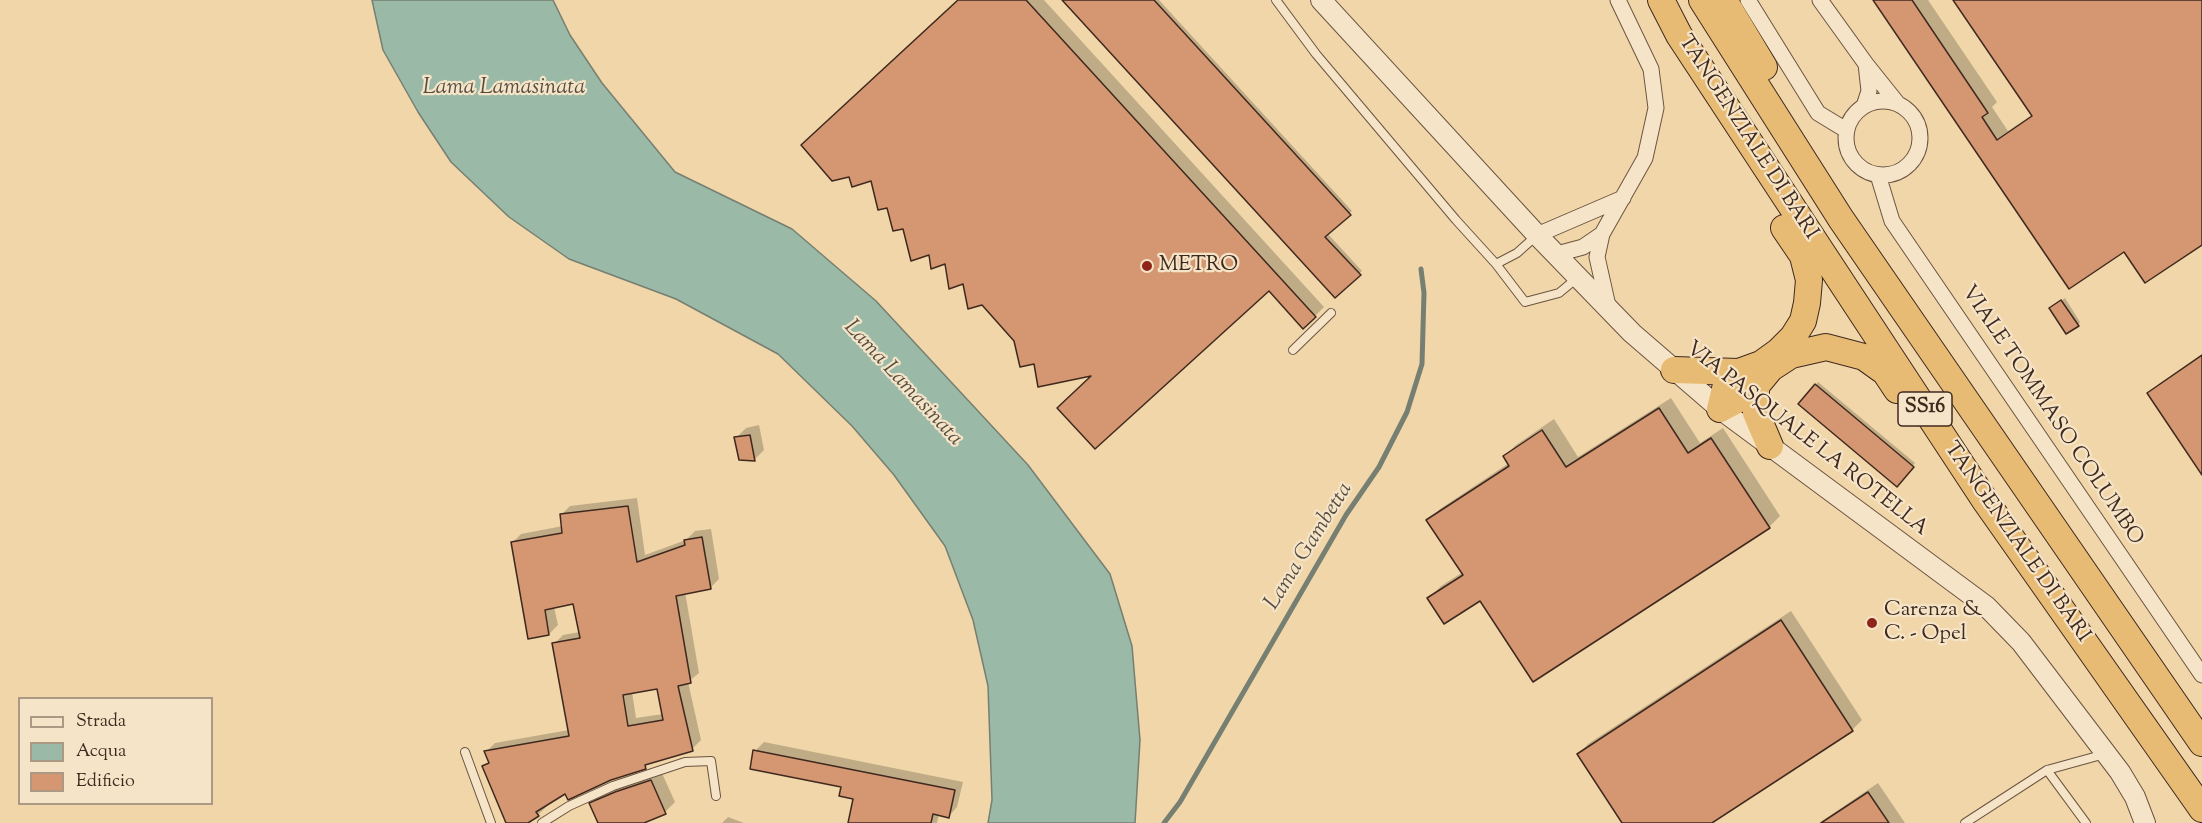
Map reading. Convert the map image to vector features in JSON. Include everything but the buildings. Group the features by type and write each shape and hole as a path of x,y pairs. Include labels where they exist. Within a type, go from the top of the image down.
{"highway":[{"name":"TANGENZIALE DI BARI","path":"1661,0 1679,35 1986,502 2202,809"},
{"name":"TANGENZIALE DI BARI","path":"1702,0 1841,219 2202,743"},
{"path":"1724,0 1765,69 1773,114"},
{"path":"1748,379 1761,363 1779,351 1793,337 1803,321 1809,280 1803,256 1768,204 1761,161"},
{"path":"1720,409 1727,381 1748,379 1791,355 1826,347 1864,357 1885,372 1941,453 1986,502"},
{"path":"1674,370 1748,379"},
{"path":"1748,379 1756,413 1770,447"}],"street":[{"name":"VIA PASQUALE LA ROTELLA","path":"1321,0 1577,278 1608,306 1632,333 1720,409 1986,606 2021,642 2107,754 2135,797 2145,823"},
{"path":"1608,306 1597,257 1602,234 1645,158 1656,108 1651,69 1618,0"},
{"path":"1748,0 1818,113 1846,130"},
{"path":"1820,0 1866,64 1898,104 1915,120 1919,131 1920,142 1916,154 1910,164 1901,171 1878,175 1861,168 1849,154 1846,142 1846,130 1856,112 1875,102 1887,101 1898,104"},
{"path":"1864,106 1869,91 1866,64"},
{"name":"VIALE TOMMASO COLUMBO","path":"1878,175 1892,221 2202,675"},
{"path":"1537,235 1623,198"},
{"path":"1557,254 1583,247 1602,234"}],"lane":[{"path":"1276,0 1316,54 1496,264 1525,302 1559,293 1577,278"},
{"path":"1496,264 1517,253 1537,235"},
{"path":"1293,350 1331,313"},
{"path":"465,752 491,823"},
{"path":"1965,823 2047,770 2107,754"},
{"path":"542,823 569,806 613,786 685,762 711,761 716,796"},
{"path":"2047,770 2086,823"}],"water":[{"name":"Lama Lamasinata","path":"372,0 553,0 570,35 602,83 675,172 792,229 876,301 1028,465 1110,574 1132,646 1140,740 1135,823 988,823 992,800 988,686 973,620 945,546 894,475 852,426 778,354 676,299 569,259 509,217 451,162 418,112 383,50"}],"waterway":[{"name":"Lama Gambetta","path":"1164,823 1180,802 1346,515 1379,467 1407,412 1422,364 1424,293 1421,269"}],"place":[{"name":"METRO","path":"1147,266"},
{"name":"Carenza & C. - Opel","path":"1872,623"}]}
